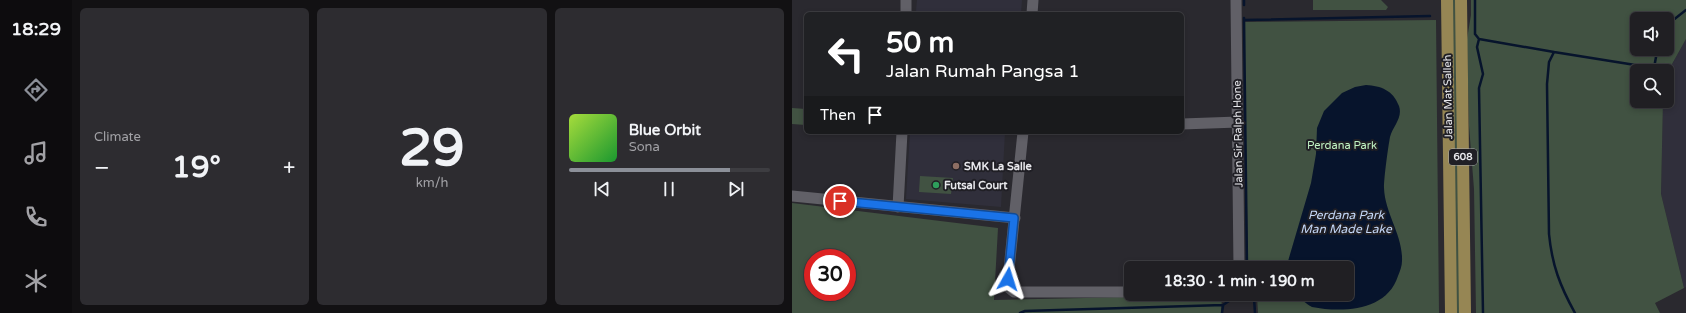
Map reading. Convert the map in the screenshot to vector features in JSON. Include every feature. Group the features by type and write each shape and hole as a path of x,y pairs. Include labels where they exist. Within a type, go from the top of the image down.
{"main road":[{"name":"Jalan Mat Salleh","path":"1447,0 1451,313"},
{"name":"Jalan Mat Salleh","path":"1461,0 1464,313"}],"street":[{"path":"906,0 906,12"},
{"path":"1032,12 1033,0"},
{"name":"Jalan Sir Ralph Hone","path":"1236,0 1239,261"},
{"path":"1184,124 1238,122"},
{"path":"898,207 902,134"},
{"path":"1023,134 1008,279 1009,288 1014,292 1124,292"},
{"path":"792,196 1014,218"}],"shaded area":[{"path":"917,0 1022,0 1021,12 916,11"},
{"path":"1686,39 1686,287 1684,288 1661,194 1663,108 1674,108 1674,64 1672,64"},
{"name":"SMK La Salle","path":"910,134 1005,134 1001,207 906,199"}],"green space":[{"path":"1313,0 1381,0 1388,7 1386,10 1313,10"},
{"path":"1451,0 1456,0 1460,313 1455,313"},
{"path":"1471,0 1686,0 1686,39 1672,64 1630,64 1630,108 1663,108 1661,194 1684,288 1655,303 1660,313 1476,313 1474,189 1469,126 1467,39 1471,15"},
{"name":"Perdana Park","path":"1436,20 1439,313 1258,313 1257,301 1354,301 1354,261 1248,261 1244,22"},
{"path":"792,108 804,109 804,125 792,124"},
{"name":"Futsal Court","path":"920,176 953,178 951,194 919,192"},
{"path":"792,203 998,228 994,300 1124,297 1124,301 1222,301 1221,313 792,313"}],"water":[{"name":"Perdana Park Man Made Lake","path":"1366,85 1377,86 1390,93 1399,106 1399,118 1390,137 1384,188 1387,207 1402,251 1401,267 1392,288 1374,303 1362,307 1337,310 1312,307 1303,301 1354,301 1354,261 1288,261 1311,183 1316,154 1317,128 1324,111 1342,93 1355,87"}],"waterway":[{"path":"1244,0 1244,5"},
{"path":"1475,0 1475,34 1479,39 1554,52"},
{"path":"1674,19 1686,10"},
{"path":"1244,20 1430,16"},
{"path":"1244,18 1247,261"},
{"path":"1479,39 1477,47 1483,74 1479,88 1483,313"},
{"path":"1575,313 1565,294 1555,266 1549,234 1547,84 1549,62 1554,52 1654,68 1656,56"},
{"path":"1020,313 1025,311 1223,305 1232,299 1254,298 1255,313"},
{"path":"1222,313 1223,306"}],"place":[{"name":"SMK La Salle","path":"956,166"},
{"name":"Futsal Court","path":"936,185"}],"route":[{"path":"840,201 1014,218 1008,279"}]}
